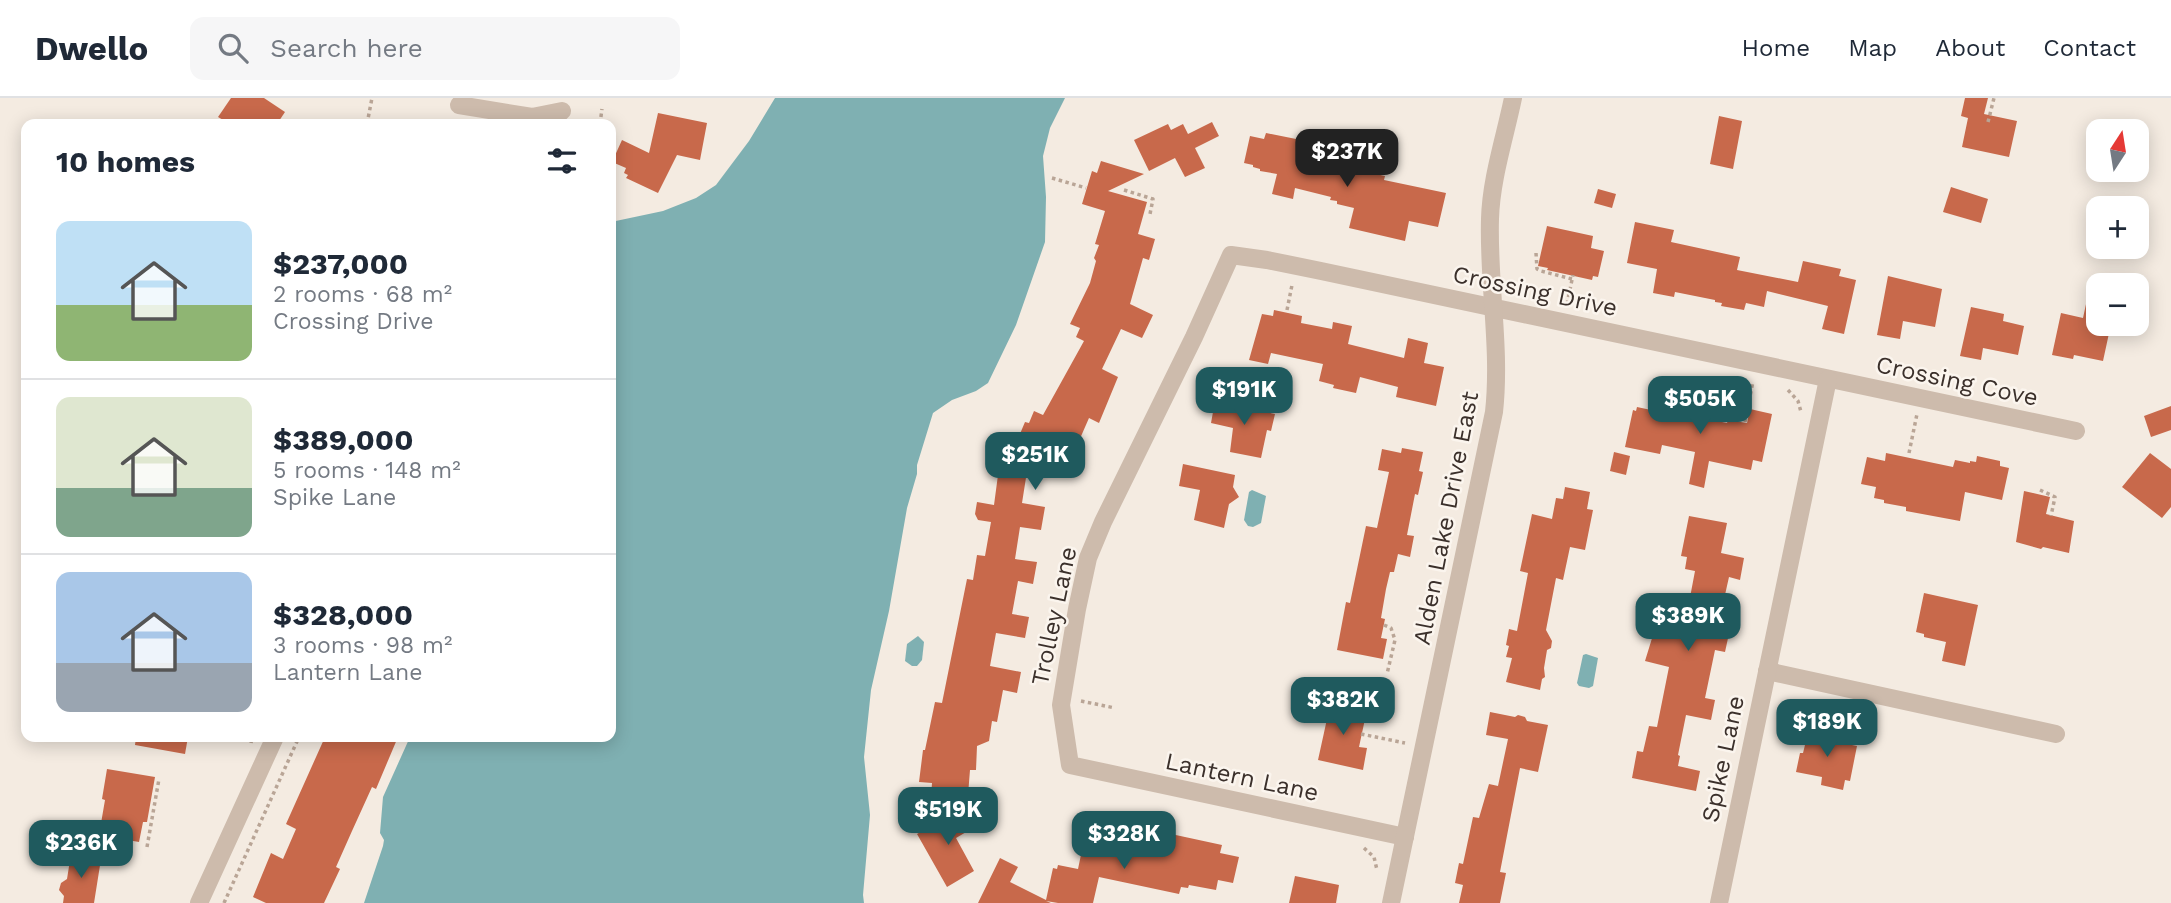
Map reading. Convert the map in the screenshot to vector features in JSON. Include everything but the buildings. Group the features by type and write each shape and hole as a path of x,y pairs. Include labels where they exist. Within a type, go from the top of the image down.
{"street":[{"name":"Alden Lake Drive East","path":"1391,903 1494,412 1497,389 1490,216 1513,98"},
{"path":"455,101 532,117 562,111"},
{"path":"455,101 464,119"},
{"name":"Crossing Drive","path":"1231,256 1267,260 1828,379"},
{"name":"Trolley Lane","path":"1070,765 1061,719 1062,696 1077,609 1095,539 1231,256"},
{"name":"Crossing Cove","path":"1828,379 2076,430"},
{"name":"Spike Lane","path":"1719,903 1828,379"},
{"path":"1767,671 2056,734"},
{"path":"199,903 273,742"},
{"name":"Lantern Lane","path":"1070,765 1405,836"}],"path":[{"path":"368,119 372,98"},
{"path":"1989,122 1994,98"},
{"path":"601,119 602,109"},
{"path":"1052,178 1086,188"},
{"path":"1124,190 1153,199 1150,214"},
{"path":"1536,253 1537,269 1572,277 1563,322"},
{"path":"1283,283 1302,287"},
{"path":"1287,310 1292,285"},
{"path":"1741,379 1765,384"},
{"path":"1745,422 1754,381"},
{"path":"1787,389 1798,401 1801,417"},
{"path":"1909,453 1920,398"},
{"path":"2040,490 2055,497 2051,516"},
{"path":"1384,625 1391,628 1395,640 1387,674"},
{"path":"1842,734 1852,690"},
{"path":"1082,709 1083,691"},
{"path":"1062,696 1115,708"},
{"path":"1361,734 1424,747"},
{"path":"1403,754 1407,735"},
{"path":"224,903 297,742"},
{"path":"147,846 159,779"},
{"path":"1361,846 1374,857 1377,876"}],"water":[{"path":"775,98 1065,98 1050,128 1043,156 1045,242 1016,325 988,383 976,391 952,400 933,413 917,465 871,690 864,757 870,815 864,903 364,903 383,846 384,840 380,833 383,797 408,742 616,742 616,221 663,211 696,198 716,185 749,141"},
{"path":"1252,490 1266,496 1261,523 1253,527 1248,526 1244,520 1249,492"},
{"path":"918,636 924,642 922,660 917,666 912,666 905,661 907,644"},
{"path":"1583,655 1598,658 1593,686 1589,688 1577,683"}]}
